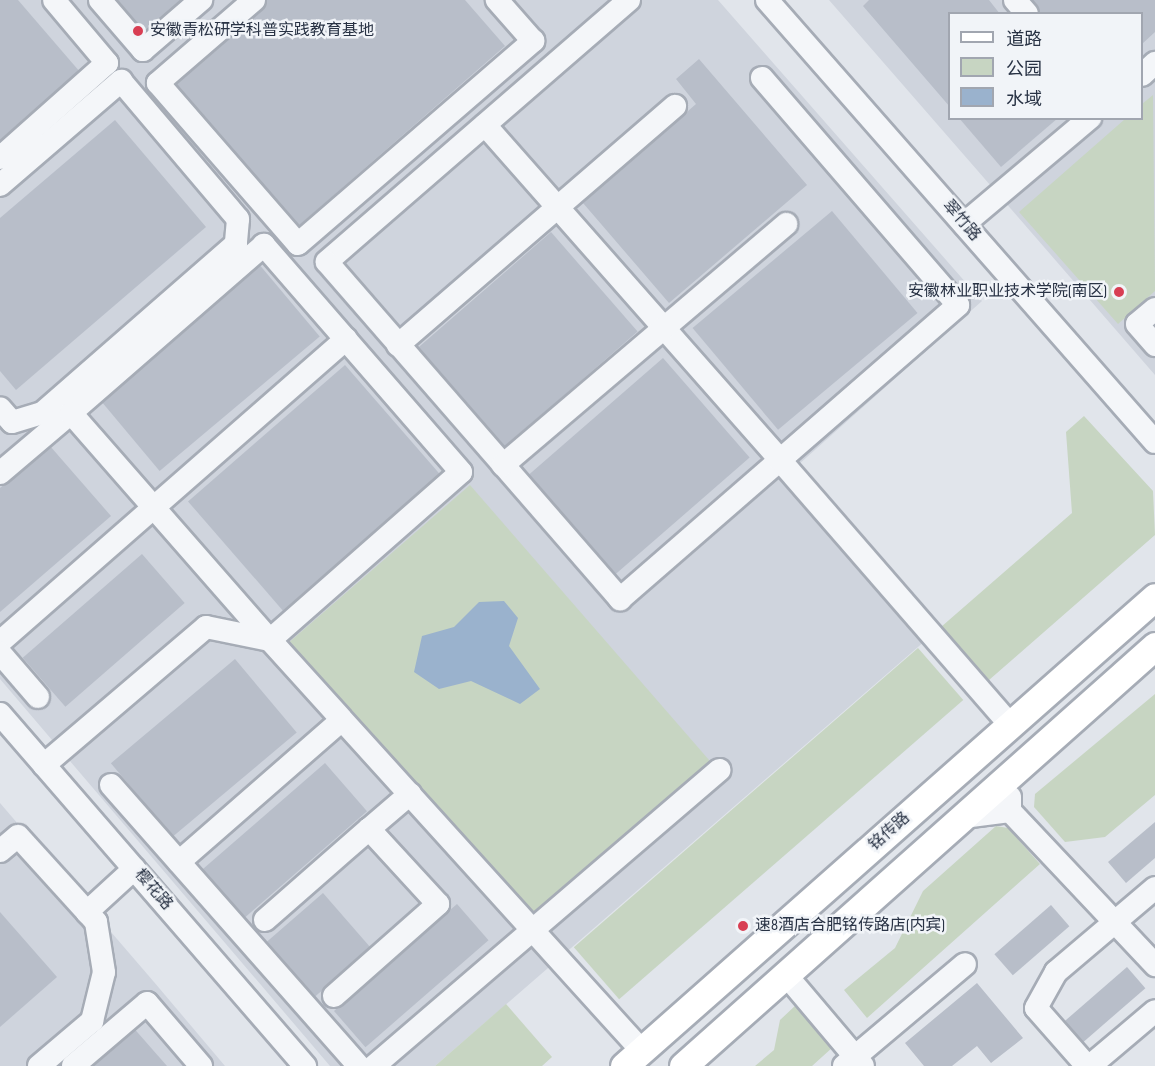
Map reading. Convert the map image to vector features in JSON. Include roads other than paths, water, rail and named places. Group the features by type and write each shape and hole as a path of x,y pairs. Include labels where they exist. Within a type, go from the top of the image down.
{"main road":[{"name":"铭传路","path":"633,1059 1155,597"},
{"path":"683,1066 1155,646"}],"street":[{"path":"0,158 106,63 54,0"},
{"path":"100,0 143,50 201,0"},
{"path":"254,0 158,83 298,244 533,41 497,0"},
{"path":"629,0 327,262 620,599 958,305 762,78"},
{"name":"翠竹路","path":"768,0 1155,442"},
{"path":"1015,0 1025,12"},
{"path":"1143,74 1155,63"},
{"path":"0,186 121,81 238,219 236,244 42,412 12,422 0,408"},
{"path":"398,345 559,209 675,106"},
{"path":"964,224 1088,120"},
{"path":"485,125 1010,725"},
{"path":"503,465 786,224"},
{"path":"0,473 264,245 461,472 270,640"},
{"path":"1155,309 1137,324 1155,345"},
{"path":"0,642 346,339"},
{"path":"71,412 270,640 533,931 633,1059"},
{"path":"44,765 206,627 270,640"},
{"path":"0,653 38,697"},
{"name":"樱花路","path":"0,714 305,1066"},
{"path":"179,862 342,720"},
{"path":"374,1066 719,770"},
{"path":"1011,775 1010,811 1155,965"},
{"path":"111,785 358,1066"},
{"path":"265,920 410,794"},
{"path":"963,818 1010,811"},
{"path":"334,996 438,904 369,829"},
{"path":"0,851 18,836 96,922 104,972 92,1021 39,1066"},
{"path":"87,912 134,869"},
{"path":"1155,888 1056,972 1036,1008 1088,1066 1155,1011"},
{"path":"786,975 854,1063 965,964"},
{"path":"73,1066 147,1003 201,1066"}],"water":[{"path":"504,601 518,618 509,646 540,689 520,704 471,681 439,689 414,672 422,636 454,627 479,602"}],"place":[{"name":"安徽青松研学科普实践教育基地","path":"138,31"},
{"name":"安徽林业职业技术学院(南区)","path":"1119,292"},
{"name":"速8酒店合肥铭传路店(内宾)","path":"743,926"}]}
